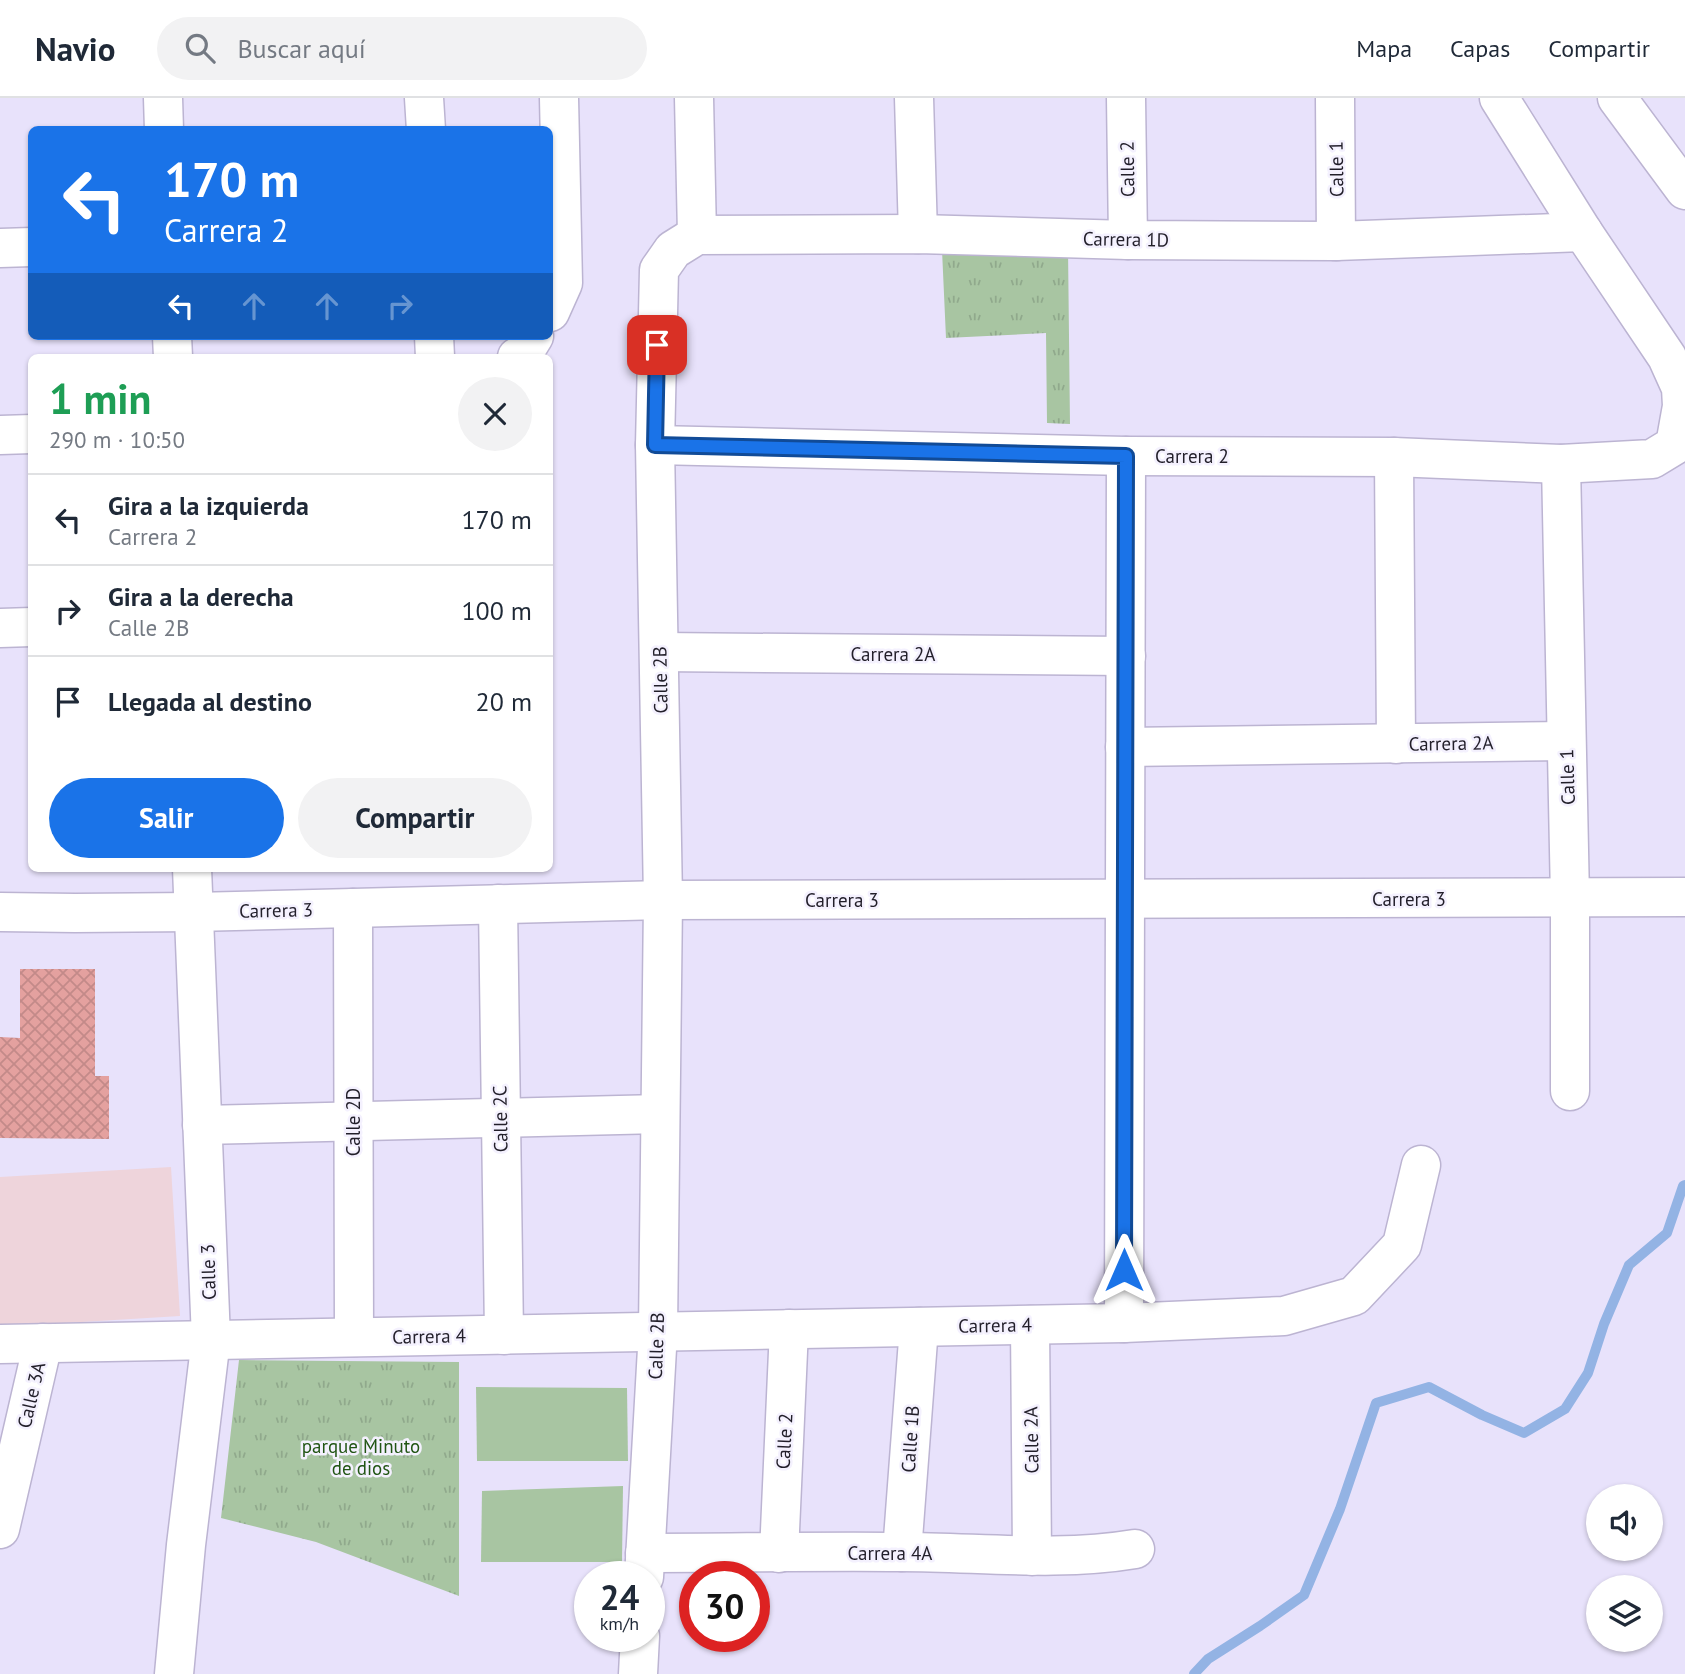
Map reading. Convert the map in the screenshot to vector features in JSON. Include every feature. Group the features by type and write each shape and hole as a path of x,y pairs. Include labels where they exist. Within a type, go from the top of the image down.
{"street":[{"path":"163,98 164,126"},
{"path":"424,98 426,126"},
{"path":"553,306 564,283 559,98"},
{"path":"685,242 694,98"},
{"path":"914,98 918,234"},
{"name":"Calle 2","path":"1126,98 1128,240"},
{"name":"Calle 1","path":"1335,98 1336,240"},
{"path":"1499,98 1583,232"},
{"path":"1617,98 1685,190"},
{"name":"Carrera 1D","path":"685,242 918,234 1128,240 1336,240 1583,232"},
{"name":"Carrera 2","path":"655,445 1126,456 1394,457 1561,464 1652,459 1675,445 1682,406 1681,388 1667,357 1583,232"},
{"name":"Calle 2B","path":"644,1561 657,1331 663,900 655,445 659,270 685,242"},
{"path":"0,247 28,247"},
{"path":"0,435 28,434"},
{"path":"1124,1323 1126,456"},
{"path":"1394,457 1396,744"},
{"name":"Calle 1","path":"1561,464 1570,898 1570,1091"},
{"path":"0,628 28,627"},
{"name":"Carrera 2A","path":"660,652 1126,656"},
{"name":"Carrera 2A","path":"1125,747 1566,741"},
{"name":"Calle 3","path":"174,1674 186,1545 211,1339 192,872"},
{"name":"Carrera 3","path":"0,912 194,912 663,900 1685,897"},
{"name":"Calle 2C","path":"498,904 504,1335"},
{"name":"Calle 2D","path":"353,908 354,1337"},
{"path":"202,1125 660,1114"},
{"name":"Carrera 4","path":"0,1344 1124,1323 1284,1316 1354,1296 1402,1245 1421,1165"},
{"name":"Calle 2A","path":"1030,1325 1032,1556"},
{"name":"Calle 1B","path":"902,1552 919,1326"},
{"name":"Calle 2","path":"779,1553 789,1329"},
{"name":"Calle 3A","path":"0,1529 43,1343"},
{"name":"Carrera 4A","path":"665,1563 779,1553 902,1552 1032,1556 1090,1555 1135,1549"},
{"path":"638,1674 639,1652"}],"shaded area":[{"path":"171,1167 180,1316 0,1327 0,1177"}],"green space":[{"path":"1068,248 1070,424 1047,423 1046,333 946,338 942,250"},
{"name":"parque Minuto de dios","path":"239,1360 459,1362 459,1596 316,1542 221,1518"},
{"path":"476,1387 627,1388 628,1461 477,1461"},
{"path":"623,1486 622,1561 481,1562 482,1491"}],"building":[{"path":"20,969 95,969 95,1076 109,1076 109,1139 0,1138 0,1037 20,1038"}],"waterway":[{"path":"1194,1674 1208,1659 1304,1595 1340,1509 1376,1403 1429,1387 1482,1415 1524,1433 1565,1409 1588,1373 1604,1324 1629,1265 1667,1233 1685,1185"}],"route":[{"path":"657,345 655,445 1126,456 1124,1270"}]}
